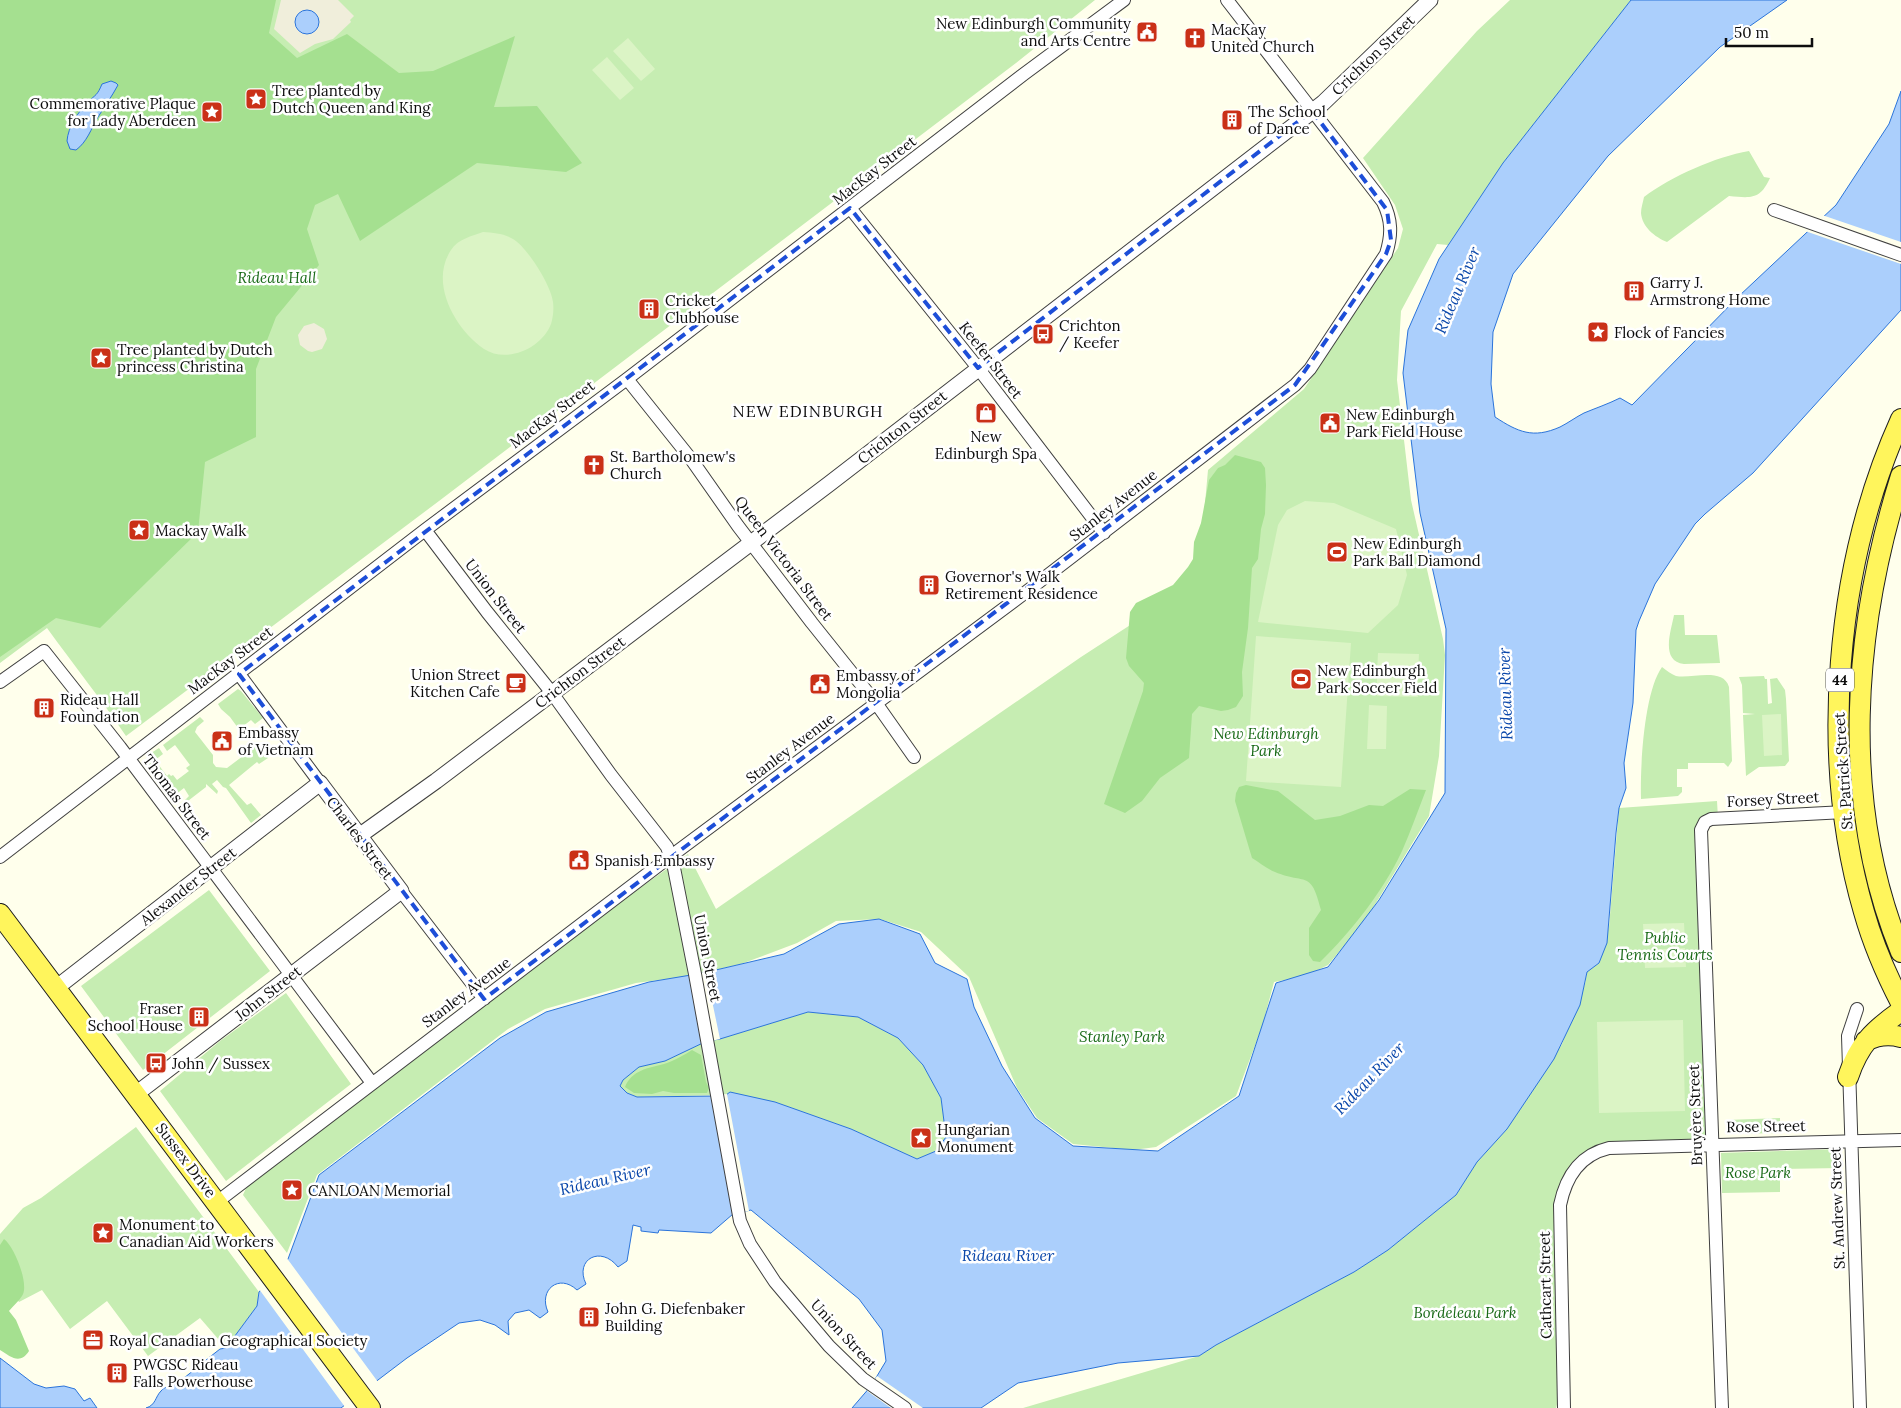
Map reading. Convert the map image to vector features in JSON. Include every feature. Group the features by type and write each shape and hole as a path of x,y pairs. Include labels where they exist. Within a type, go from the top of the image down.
{"main road":[{"name":"St. Patrick Street","path":"1900,1000 1875,947 1854,873 1840,768 1838,716 1844,626 1865,524 1884,461 1901,419"},
{"name":"St. Patrick Street","path":"1901,476 1879,554 1869,604 1862,660 1860,728 1862,778 1870,845 1880,892 1901,952"},
{"name":"Sussex Drive","path":"0,914 274,1277 365,1401"},
{"path":"1848,1077 1853,1062 1866,1040 1900,1000"},
{"path":"1866,1040 1884,1036 1901,1037"}],"street":[{"name":"MacKay Street","path":"0,857 424,530 627,379 1024,74 1124,0"},
{"name":"Stanley Avenue","path":"217,1202 671,857 1104,533 1295,386 1310,369 1386,254 1391,240 1391,224 1383,202 1227,0"},
{"name":"Crichton Street","path":"360,836 751,542 1323,103 1430,0"},
{"name":"Keefer Street","path":"850,208 978,368 1104,533"},
{"path":"1774,210 1901,255"},
{"name":"Queen Victoria Street","path":"627,379 691,460 812,623 876,703 914,757"},
{"name":"Union Street","path":"424,530 552,693 611,775 664,842 671,857 695,974 738,1214 750,1244 775,1282 855,1373 905,1408"},
{"name":"Thomas Street","path":"0,682 44,651 128,758 372,1083"},
{"name":"Charles Street","path":"238,674 400,891 484,999"},
{"name":"Alexander Street","path":"56,988 320,784"},
{"name":"Forsey Street","path":"1705,822 1711,819 1845,812"},
{"name":"Bruyère Street","path":"1705,822 1701,830 1722,1408"},
{"name":"John Street","path":"136,1094 400,891"},
{"name":"St. Andrew Street","path":"1857,1009 1848,1036 1848,1077 1860,1408"},
{"name":"Rose Street","path":"1576,1166 1594,1152 1609,1148 1901,1140"},
{"name":"Cathcart Street","path":"1564,1408 1560,1204 1567,1181 1576,1166"}],"highlighted area":[{"path":"1312,111 1387,210 1391,240 1386,254 1295,385 484,999 239,674 850,208 978,368"}],"green space":[{"name":"Rideau Hall","path":"0,0 1095,0 1016,63 126,736 47,628 0,663"},
{"path":"0,0 276,0 269,33 297,58 347,34 399,73 433,71 515,36 494,107 537,106 582,163 566,172 477,163 360,241 338,194 315,205 307,229 319,265 276,317 256,369 256,437 205,462 198,532 100,628 56,618 0,657"},
{"path":"1510,0 1631,0 1503,163 1448,245 1437,244 1401,311 1397,380 1411,500 1445,655 1439,756 1429,816 1365,921 1328,965 1306,976 1274,982 1262,1027 1236,1096 1156,1147 1133,1150 1073,1144 1037,1118 1017,1088 969,977 921,932 880,919 836,921 797,943 741,964 689,976 636,983 545,1009 508,1029 317,1175 287,1253 243,1195 247,1186 480,1009 556,947 688,854 716,909 1081,657 1198,581 1208,470 1304,389 1398,248 1403,229 1395,205 1363,158 1477,31"},
{"path":"628,38 655,69 641,81 613,51"},
{"path":"607,57 634,88 620,100 592,70"},
{"path":"1749,151 1764,177 1770,178 1758,194 1749,197 1729,196 1667,242 1654,234 1644,223 1641,213 1644,197 1655,189 1694,168"},
{"path":"483,232 506,236 519,243 538,267 548,286 553,302 551,324 546,333 532,346 513,354 493,353 484,349 473,340 455,318 444,291 445,263 451,250 461,241"},
{"path":"1235,455 1261,462 1265,468 1266,485 1265,514 1261,529 1258,559 1252,568 1248,628 1242,672 1243,696 1236,707 1228,710 1221,711 1199,706 1192,714 1189,758 1160,778 1142,801 1125,813 1104,804 1143,691 1144,683 1129,666 1126,658 1130,612 1136,603 1173,585 1188,567 1193,559 1194,542 1201,523 1209,480 1218,468 1225,465"},
{"name":"New Edinburgh Park Ball Diamond","path":"1305,501 1334,503 1396,529 1407,575 1398,605 1368,633 1258,622 1278,525 1287,510"},
{"path":"1674,615 1684,615 1685,635 1717,635 1720,663 1684,664 1677,662 1672,657 1669,651 1669,644"},
{"name":"New Edinburgh Park Soccer Field","path":"1256,636 1351,643 1341,787 1246,781"},
{"path":"1378,653 1419,654 1418,673 1377,672"},
{"path":"1662,667 1676,676 1706,675 1720,677 1726,681 1729,687 1732,761 1728,767 1724,763 1688,763 1688,769 1677,769 1677,787 1682,787 1682,792 1678,796 1641,799 1642,750 1647,711 1656,679"},
{"path":"1764,676 1767,679 1768,704 1772,703 1770,679 1777,678 1785,690 1789,761 1785,766 1759,767 1746,776 1743,715 1755,714 1743,713 1742,685 1739,677"},
{"path":"1377,677 1418,678 1418,697 1377,696"},
{"path":"238,689 263,718 255,724 251,720 238,728 218,704"},
{"path":"1369,705 1387,706 1386,749 1367,749"},
{"path":"1781,714 1782,755 1764,756 1762,715"},
{"path":"200,717 204,721 197,727 195,732 213,755 213,763 216,767 227,768 255,747 262,756 265,754 268,758 259,764 257,762 229,785 247,805 251,803 261,815 251,823 226,788 217,780 212,784 218,791 217,794 206,784 206,787 184,804 183,802 189,796 184,788 171,798 148,764 148,755 159,748 163,754 155,760 167,776 169,774 173,775 177,780 189,771 186,768 190,765 175,745 167,751 163,745"},
{"path":"1246,785 1278,791 1315,820 1340,816 1369,805 1383,806 1410,789 1426,790 1402,851 1386,881 1355,924 1320,962 1313,961 1309,955 1309,928 1321,910 1314,889 1306,881 1275,872 1252,858 1235,801 1239,787"},
{"name":"Bordeleau Park","path":"1717,801 1718,818 1705,822 1712,1144 1601,1150 1564,1188 1564,1377 1556,1408 1023,1408 1199,1356 1216,1345 1354,1272 1388,1250 1456,1195 1477,1162 1507,1129 1562,1044 1585,984 1587,972 1599,963 1609,927 1619,808"},
{"name":"Fraser School House","path":"209,890 270,971 143,1070 81,986"},
{"path":"1684,923 1685,942 1644,943 1643,924"},
{"path":"1685,948 1686,967 1645,968 1644,950"},
{"path":"286,993 351,1084 226,1181 160,1091 220,1041"},
{"path":"808,1012 858,1017 898,1038 923,1065 941,1098 946,1137 936,1151 917,1159 851,1129 775,1102 726,1095 637,1097 627,1093 620,1086 623,1080 639,1067 665,1061 707,1041 720,1039"},
{"path":"1683,1020 1685,1111 1599,1113 1597,1022"},
{"path":"692,1050 701,1055 706,1082 709,1088 707,1093 663,1091 652,1094 634,1093 625,1087 636,1073 664,1064"},
{"name":"Rose Park","path":"1780,1118 1780,1133 1728,1134 1727,1120"},
{"path":"136,1127 259,1292 257,1306 226,1348 200,1318 148,1356 107,1301 70,1329 42,1290 19,1302 0,1274 0,1234 23,1208 41,1198"},
{"name":"Rose Park","path":"1841,1149 1841,1168 1780,1169 1780,1192 1722,1193 1721,1153"},
{"path":"4,1239 16,1257 24,1283 22,1296 9,1311 16,1320 29,1351 19,1359 0,1350 0,1245"}],"shaded area":[{"path":"281,0 338,0 354,16 350,20 351,22 333,39 315,44 300,53 274,29"},
{"path":"314,323 324,329 327,339 322,349 312,352 300,345 298,335 304,326"}],"water":[{"name":"Rideau River","path":"1631,0 1787,0 1720,47 1608,156 1513,274 1493,332 1491,384 1495,417 1519,430 1542,433 1560,427 1584,413 1620,398 1632,405 1739,296 1836,205 1889,124 1901,91 1901,310 1753,473 1695,524 1655,584 1636,630 1633,703 1624,763 1626,788 1619,808 1607,943 1599,963 1587,972 1580,1005 1554,1059 1507,1129 1477,1162 1456,1195 1388,1250 1354,1272 1216,1345 1199,1356 1118,1363 1018,1383 981,1408 852,1408 871,1386 886,1361 882,1330 859,1299 751,1210 733,1214 711,1233 659,1230 658,1233 641,1231 641,1227 633,1225 627,1261 618,1267 611,1260 604,1257 597,1256 591,1258 586,1262 584,1268 583,1275 586,1284 577,1290 563,1283 552,1286 546,1297 548,1312 540,1318 529,1310 515,1313 508,1321 509,1335 495,1325 480,1320 459,1323 407,1358 341,1408 146,1408 154,1403 163,1389 181,1380 220,1349 226,1348 257,1306 259,1292 288,1259 319,1175 500,1038 546,1012 649,982 703,973 784,954 839,924 879,919 920,934 935,963 967,979 974,1007 1002,1066 1035,1118 1073,1146 1158,1151 1239,1096 1276,983 1328,967 1379,900 1445,793 1446,629 1420,513 1403,373 1408,330 1439,259 1503,163","holes":["808,1012 858,1017 898,1038 923,1065 941,1098 946,1137 936,1151 917,1159 851,1129 775,1102 730,1092 726,1095 718,1096 637,1097 627,1093 620,1086 623,1080 639,1067 665,1061 707,1041 720,1039"]},
{"path":"307,10 315,14 319,22 315,30 307,34 299,30 295,22 299,14"},
{"path":"111,81 118,85 88,135 76,150 70,149 67,141 69,130 77,115 97,93 102,84"},
{"path":"0,1358 34,1384 46,1388 64,1386 75,1389 84,1401 90,1398 97,1408 0,1408"}],"pier":[{"path":"1822,215 1901,242 1901,264 1805,231"},
{"path":"706,972 720,1039 703,1043 689,976"},
{"path":"727,1094 749,1211 734,1214 712,1095"},
{"path":"286,1257 378,1382 345,1407 259,1289"},
{"path":"877,1376 923,1408 891,1408 867,1391"}],"place":[{"name":"New Edinburgh Community and Arts Centre","path":"1147,32"},
{"name":"MacKay United Church","path":"1195,38"},
{"name":"Tree planted by Dutch Queen and King","path":"256,99"},
{"name":"Commemorative Plaque for Lady Aberdeen","path":"212,112"},
{"name":"The School of Dance","path":"1232,120"},
{"name":"Garry J. Armstrong Home","path":"1634,291"},
{"name":"Cricket Clubhouse","path":"649,309"},
{"name":"Flock of Fancies","path":"1598,332"},
{"name":"Crichton / Keefer","path":"1043,334"},
{"name":"Tree planted by Dutch princess Christina","path":"101,358"},
{"name":"New Edinburgh Spa","path":"986,413"},
{"name":"New Edinburgh Park Field House","path":"1330,423"},
{"name":"St. Bartholomew's Church","path":"594,465"},
{"name":"Mackay Walk","path":"139,530"},
{"name":"New Edinburgh Park Ball Diamond","path":"1337,552"},
{"name":"Governor's Walk Retirement Residence","path":"929,585"},
{"name":"New Edinburgh Park Soccer Field","path":"1301,679"},
{"name":"Union Street Kitchen Cafe","path":"516,683"},
{"name":"Embassy of Mongolia","path":"820,684"},
{"name":"Rideau Hall Foundation","path":"44,708"},
{"name":"Embassy of Vietnam","path":"222,741"},
{"name":"Spanish Embassy","path":"579,860"},
{"name":"Fraser School House","path":"199,1017"},
{"name":"John / Sussex","path":"156,1063"},
{"name":"Hungarian Monument","path":"921,1138"},
{"name":"CANLOAN Memorial","path":"292,1190"},
{"name":"Monument to Canadian Aid Workers","path":"103,1233"},
{"name":"John G. Diefenbaker Building","path":"589,1317"},
{"name":"Royal Canadian Geographical Society","path":"93,1340"},
{"name":"PWGSC Rideau Falls Powerhouse","path":"117,1373"}],"district":[{"name":"NEW EDINBURGH","path":"808,411"}],"park label":[{"name":"New Edinburgh Park","path":"1266,742"},
{"name":"Public Tennis Courts","path":"1665,946"},
{"name":"Stanley Park","path":"1122,1036"}]}
